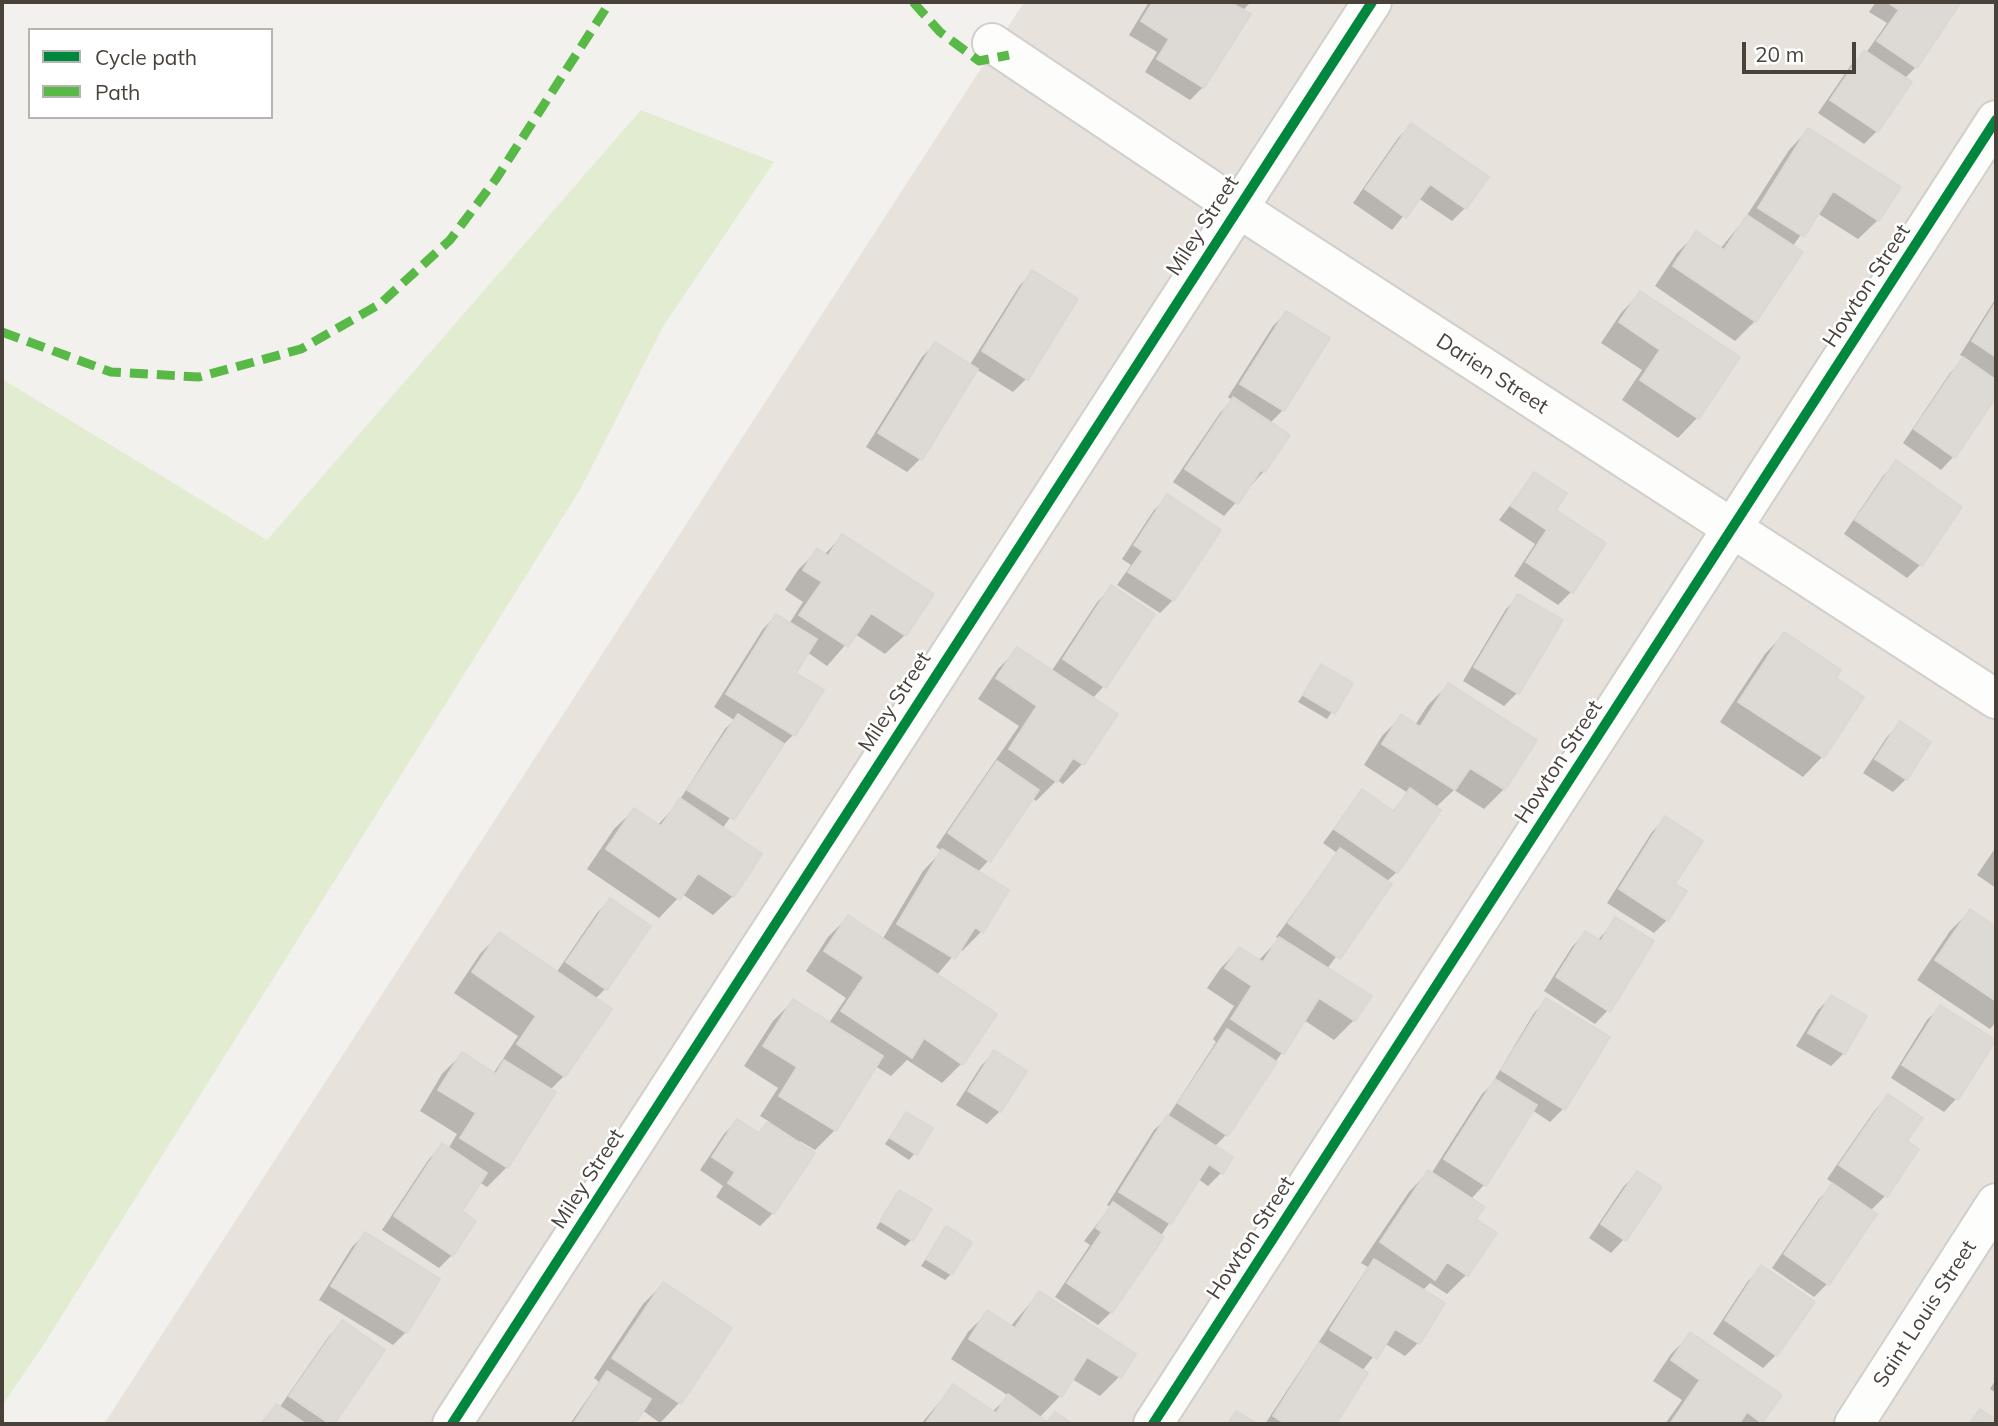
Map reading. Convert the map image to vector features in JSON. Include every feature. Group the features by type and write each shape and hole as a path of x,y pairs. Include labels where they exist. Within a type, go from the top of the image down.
{"street":[{"name":"Miley Street","path":"452,1424 1372,2"},
{"name":"Darien Street","path":"992,43 1237,208 1996,699"},
{"name":"Howton Street","path":"1153,1424 1996,120"},
{"name":"Saint Louis Street","path":"1854,1424 1996,1203"}],"shaded area":[{"path":"1024,2 1996,2 1996,1424 104,1424"}],"green space":[{"path":"641,110 774,162 664,325 581,488 44,1344 2,1406 2,379 267,540"}],"building":[{"path":"1153,2 1230,2 1251,14 1204,88 1157,59 1169,39 1141,21"},
{"path":"1887,2 1961,2 1917,68 1877,41 1899,10"},
{"path":"1864,50 1912,82 1878,132 1830,100"},
{"path":"1411,123 1489,177 1466,209 1430,184 1406,218 1365,189"},
{"path":"1808,128 1901,187 1879,221 1833,191 1804,237 1758,208"},
{"path":"1747,215 1803,252 1756,322 1673,266 1696,231 1724,250"},
{"path":"1032,270 1078,299 1028,380 982,351"},
{"path":"1640,291 1740,357 1699,419 1640,380 1660,350 1619,322"},
{"path":"1996,302 1996,357 1972,341"},
{"path":"1286,311 1330,338 1284,411 1240,384"},
{"path":"935,342 978,369 922,460 878,433"},
{"path":"1963,357 1996,380 1996,397 1955,458 1914,429"},
{"path":"1233,397 1290,435 1265,472 1261,470 1238,504 1185,469"},
{"path":"1896,460 1962,507 1922,566 1855,520"},
{"path":"1534,472 1567,493 1556,510 1606,543 1573,593 1526,562 1547,530 1511,506"},
{"path":"1167,494 1221,530 1174,601 1128,572 1143,551 1134,545"},
{"path":"842,534 934,594 906,636 871,613 848,647 799,615 822,582 803,570 817,548 828,556"},
{"path":"1111,585 1155,614 1106,688 1063,659"},
{"path":"1518,594 1563,620 1519,694 1474,667"},
{"path":"776,614 817,639 796,673 824,690 795,736 726,694"},
{"path":"1784,632 1841,670 1836,678 1864,697 1824,758 1738,702"},
{"path":"1017,647 1118,714 1084,765 1073,758 1057,782 1009,749 1037,706 996,678"},
{"path":"1321,664 1353,683 1335,714 1303,695"},
{"path":"1448,683 1537,740 1505,790 1470,768 1455,790 1382,744 1401,714 1420,727"},
{"path":"738,714 784,744 734,820 687,790"},
{"path":"1900,721 1931,742 1907,780 1875,759"},
{"path":"997,761 1039,790 990,862 948,833"},
{"path":"1410,788 1441,810 1398,873 1334,829 1362,789 1394,812"},
{"path":"680,798 762,854 734,897 698,873 680,900 606,849 634,808 661,826"},
{"path":"1665,816 1703,841 1675,884 1687,891 1668,921 1619,889"},
{"path":"1340,848 1392,884 1340,959 1288,923"},
{"path":"942,849 1009,890 983,933 975,927 955,959 897,924"},
{"path":"610,898 651,926 607,990 566,962"},
{"path":"1970,909 1996,927 1996,1001 1935,960"},
{"path":"848,915 997,1014 963,1065 924,1038 912,1058 841,1011 864,977 824,951"},
{"path":"1615,917 1654,941 1610,1012 1556,977 1585,931 1601,941"},
{"path":"499,932 612,1009 565,1077 517,1044 536,1016 472,972"},
{"path":"1279,937 1372,996 1355,1021 1319,998 1284,1054 1231,1019 1252,986 1225,968 1239,947 1263,962"},
{"path":"1831,995 1867,1016 1845,1054 1808,1033"},
{"path":"1546,998 1610,1037 1565,1110 1501,1070"},
{"path":"793,999 883,1056 836,1131 779,1096 797,1067 763,1046"},
{"path":"1940,1005 1996,1040 1958,1100 1902,1065"},
{"path":"1227,1029 1277,1062 1228,1136 1178,1103"},
{"path":"994,1050 1027,1071 1001,1112 968,1091"},
{"path":"462,1052 496,1074 504,1060 556,1092 508,1168 460,1138 476,1113 438,1090"},
{"path":"1495,1079 1537,1105 1486,1186 1444,1159"},
{"path":"1888,1094 1923,1118 1907,1141 1919,1149 1887,1197 1839,1165"},
{"path":"906,1112 933,1128 917,1155 890,1138"},
{"path":"1167,1115 1233,1157 1223,1174 1209,1164 1171,1224 1119,1192"},
{"path":"737,1119 759,1133 768,1122 815,1153 774,1214 728,1183 735,1172 712,1157"},
{"path":"442,1143 487,1173 462,1211 476,1221 453,1256 394,1216"},
{"path":"1428,1170 1485,1207 1476,1219 1497,1233 1468,1276 1447,1262 1435,1280 1380,1242"},
{"path":"1637,1171 1662,1187 1626,1241 1601,1224"},
{"path":"1832,1183 1877,1214 1829,1285 1784,1254"},
{"path":"899,1190 932,1209 913,1241 880,1221"},
{"path":"1113,1202 1164,1237 1112,1313 1067,1283 1102,1232 1096,1228"},
{"path":"946,1226 972,1242 952,1275 926,1259"},
{"path":"365,1232 440,1279 407,1333 331,1286"},
{"path":"1374,1259 1445,1303 1420,1344 1395,1329 1377,1359 1330,1330"},
{"path":"1761,1265 1815,1302 1777,1356 1725,1320"},
{"path":"663,1282 732,1328 681,1404 612,1358"},
{"path":"1039,1291 1136,1354 1121,1378 1087,1357 1062,1397 969,1339 987,1310 1015,1328"},
{"path":"342,1320 385,1350 334,1424 330,1424 289,1396"},
{"path":"1690,1332 1782,1395 1762,1423 1747,1412 1739,1424 1670,1424 1700,1380 1671,1360"},
{"path":"1319,1343 1368,1373 1336,1424 1286,1424 1273,1416"},
{"path":"607,1371 651,1399 635,1424 573,1424"},
{"path":"953,1384 996,1413 1008,1394 1047,1422 1055,1412 1073,1424 925,1424"},
{"path":"276,1404 306,1424 262,1424"},
{"path":"1980,1409 1996,1420 1996,1424 1969,1424"},
{"path":"1236,1411 1258,1424 1228,1424"}],"marked path":[{"path":"2,332 111,372 199,377 301,349 380,304 450,240 496,179 610,2"},
{"path":"913,2 940,32 979,61 1009,55"}],"cycle path":[{"path":"452,1424 1372,2"},
{"path":"1153,1424 1996,120"}]}
